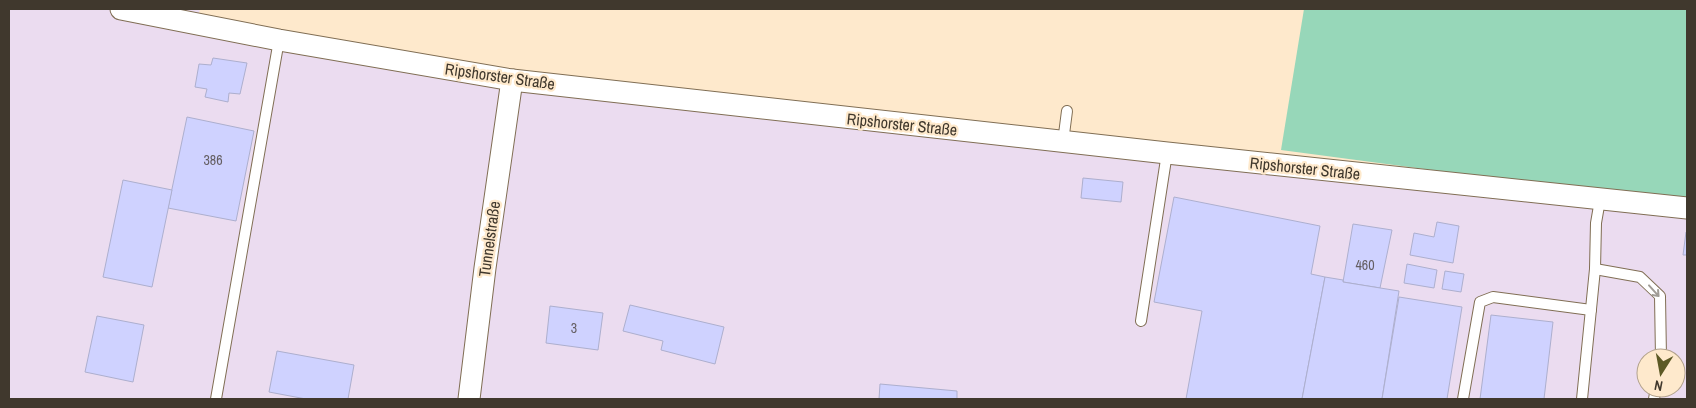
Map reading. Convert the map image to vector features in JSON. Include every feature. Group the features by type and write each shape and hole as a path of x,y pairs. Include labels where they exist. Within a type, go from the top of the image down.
{"street":[{"name":"Ripshorster Straße","path":"121,9 279,40 512,80 1062,142 1687,208"},
{"name":"Tunnelstraße","path":"469,399 485,268 512,80"}],"lane":[{"path":"216,399 279,40"},
{"path":"1062,142 1067,111"},
{"path":"1141,321 1167,153"},
{"path":"1582,399 1595,269 1596,223 1600,200"},
{"path":"1595,269 1640,277 1660,296 1661,348"},
{"path":"1464,399 1480,302 1493,298 1591,310"}],"shaded area":[{"path":"9,9 200,9 198,16 283,46 1687,213 1687,399 9,399"}],"green space":[{"path":"1304,9 1687,9 1687,200 1597,192 1281,150"}],"building":[{"path":"213,58 247,63 240,94 229,93 228,102 205,97 207,89 195,87 199,64 211,65"},
{"path":"187,117 254,131 236,221 168,208"},
{"path":"1083,178 1123,182 1121,202 1081,198"},
{"path":"123,180 172,190 152,287 103,277"},
{"path":"1174,197 1320,226 1311,274 1325,277 1302,399 1186,399 1202,311 1154,302"},
{"path":"1437,222 1459,226 1453,263 1410,255 1414,233 1434,237"},
{"path":"1353,224 1392,230 1380,288 1343,282"},
{"path":"1686,232 1687,255 1683,255"},
{"path":"1407,264 1437,270 1434,288 1404,283"},
{"path":"1445,271 1464,274 1461,292 1442,289"},
{"path":"1325,277 1343,280 1343,282 1399,291 1382,399 1302,399"},
{"path":"1399,297 1462,307 1447,399 1382,399"},
{"path":"630,305 724,327 715,364 661,350 663,341 623,331"},
{"path":"550,306 603,313 598,350 546,343"},
{"path":"1491,315 1553,322 1544,399 1480,399"},
{"path":"97,316 144,325 133,382 85,372"},
{"path":"277,351 354,365 348,399 306,399 269,392"},
{"path":"880,384 957,391 957,399 879,399"}]}
